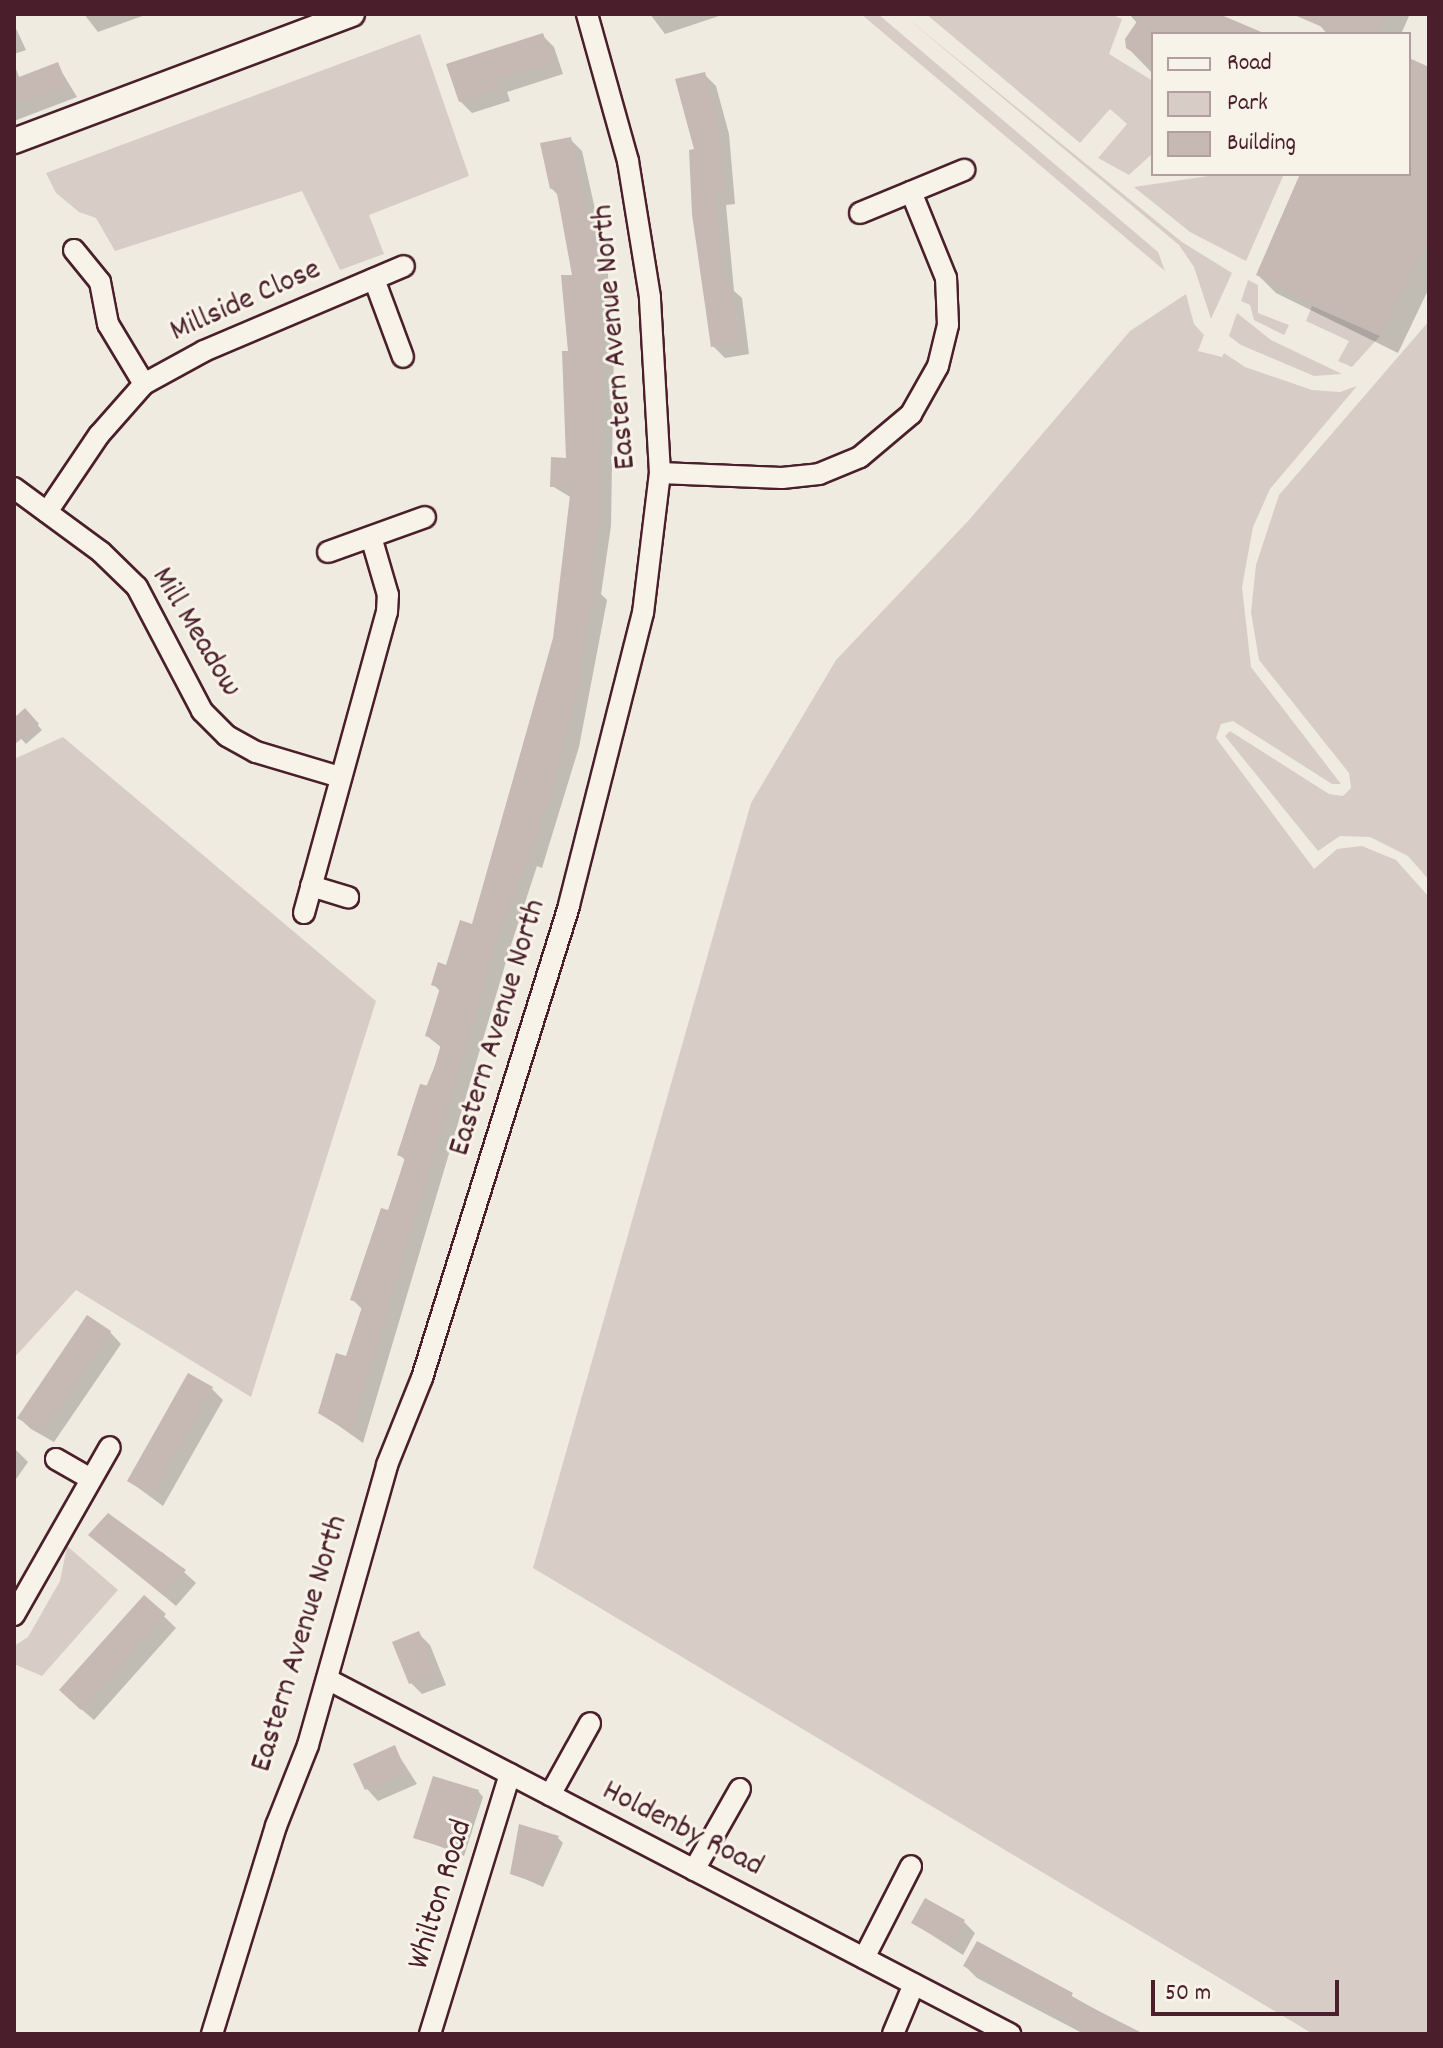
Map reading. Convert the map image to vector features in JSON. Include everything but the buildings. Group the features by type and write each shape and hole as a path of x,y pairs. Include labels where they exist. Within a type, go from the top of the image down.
{"street":[{"name":"Eastern Avenue North","path":"212,2034 327,1679 387,1465 422,1378 587,842 640,629 660,473 658,390 642,235 628,161 587,14"},
{"path":"14,141 340,16"},
{"path":"860,213 964,170"},
{"path":"660,473 782,478 819,474 870,451 911,414 938,366 948,301 940,256 911,192"},
{"name":"Millside Close","path":"74,250 100,282 108,324 144,384"},
{"name":"Millside Close","path":"47,512 99,435 144,384 204,351 404,266"},
{"name":"Millside Close","path":"374,279 403,357"},
{"name":"Mill Meadow","path":"14,488 101,552 137,587 202,711 227,736 256,752 340,777"},
{"path":"328,552 425,517"},
{"path":"304,913 387,612 382,565 371,537"},
{"path":"311,886 348,897"},
{"path":"14,1615 110,1447"},
{"path":"56,1459 91,1479"},
{"name":"Holdenby Road","path":"327,1679 1010,2034"},
{"path":"550,1795 590,1723"},
{"name":"Whilton Road","path":"430,2034 510,1774"},
{"path":"694,1870 740,1789"},
{"path":"864,1958 911,1866"},
{"path":"893,2034 914,1984"}],"green space":[{"path":"861,14 878,14 1158,252 1165,271"},
{"path":"902,14 1182,242 1232,273 1211,319 1194,267 1179,245"},
{"path":"926,14 1111,14 1122,19 1109,54 1151,80 1151,155 1129,175 1098,158 1127,124 1110,109 1080,143"},
{"path":"420,34 469,176 369,215 384,254 340,270 302,191 115,251 96,218 79,212 56,193 46,173"},
{"path":"1208,176 1283,176 1246,261 1190,232 1134,187"},
{"path":"1248,280 1258,285 1258,313 1289,325 1284,335 1254,320 1250,305 1241,301"},
{"path":"1186,294 1194,324 1204,335 1198,351 1222,357 1224,353 1245,367 1312,390 1340,392 1357,386 1270,489 1253,527 1242,587 1251,667 1341,784 1332,784 1233,721 1221,724 1216,738 1314,869 1337,849 1362,846 1396,860 1429,897 1429,2034 1313,2034 533,1568 751,803 836,660 969,520 1130,331"},
{"path":"1312,306 1380,336 1352,367 1338,361 1349,341 1306,321"},
{"path":"1237,313 1271,340 1342,374 1314,376 1241,345 1229,336"},
{"path":"1429,321 1429,880 1408,856 1370,837 1340,836 1318,851 1225,736 1230,731 1329,794 1343,796 1351,788 1349,773 1259,660 1251,612 1256,565 1279,495"},
{"path":"63,737 376,1001 251,1397 76,1290 14,1358 14,759"},
{"path":"67,1546 118,1590 42,1676 14,1664 14,1646 28,1637 60,1581"}]}
